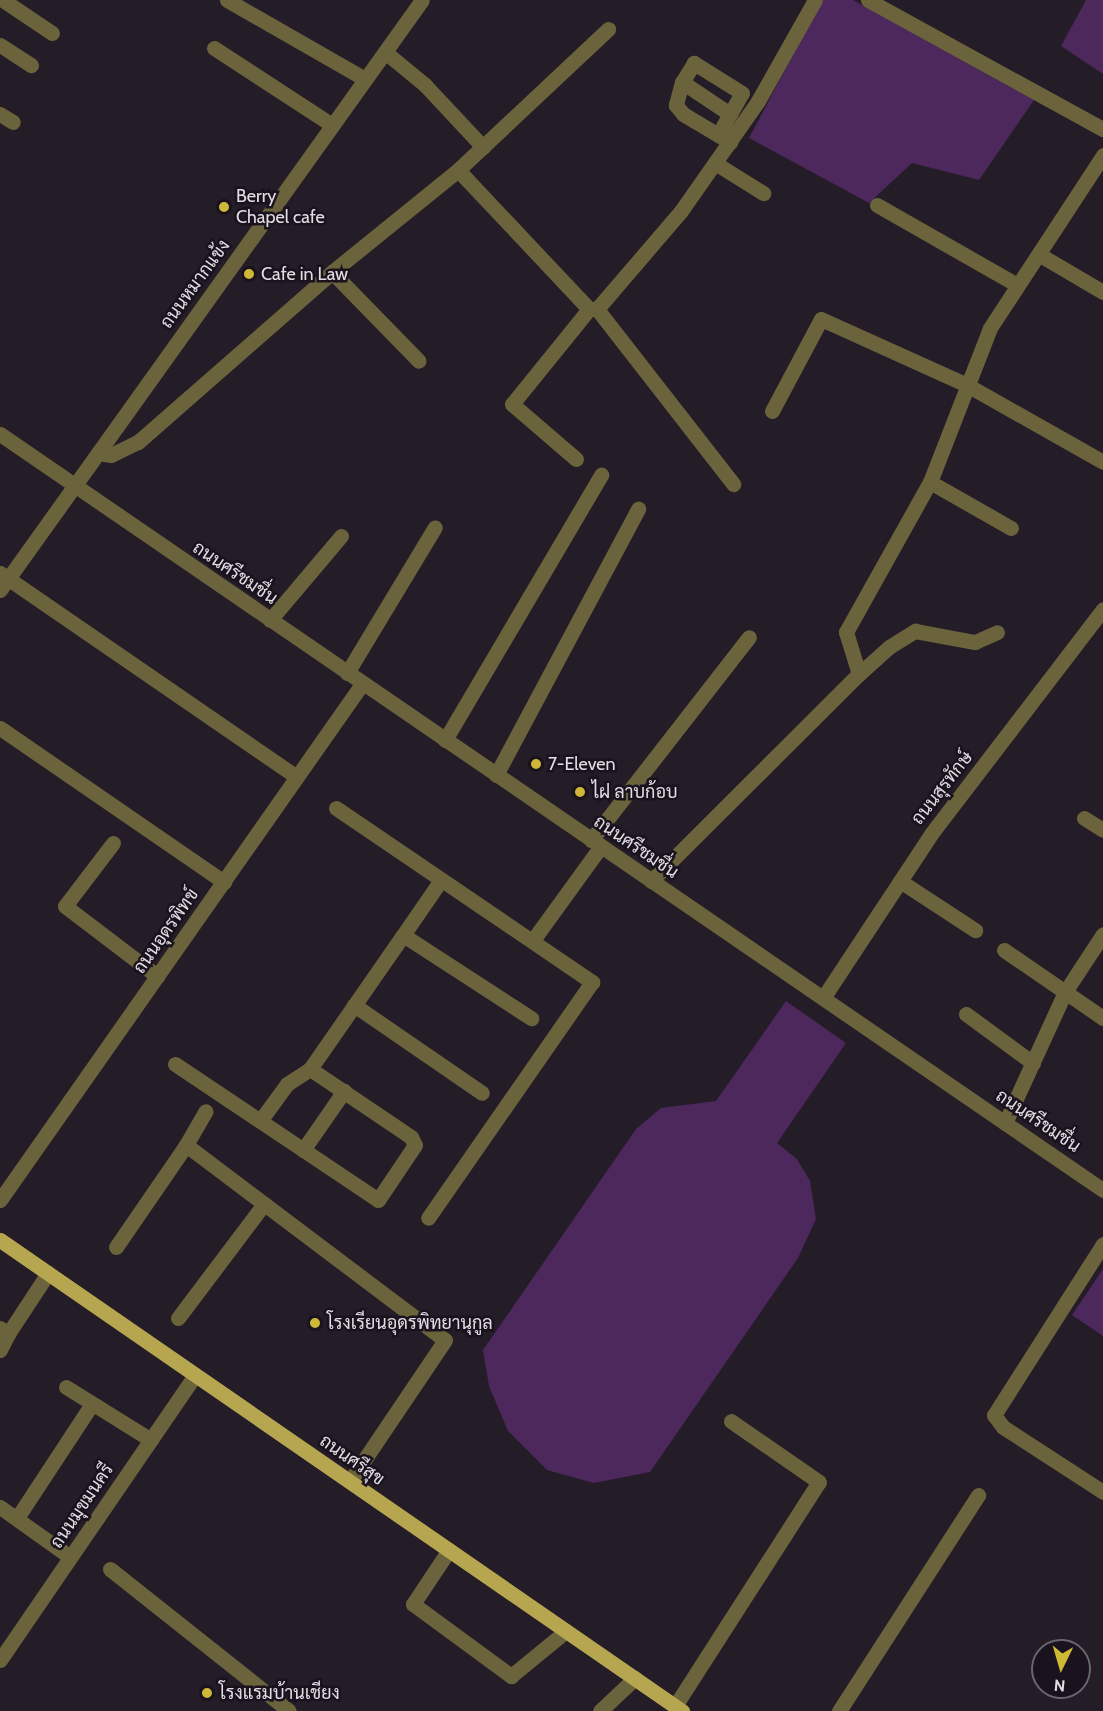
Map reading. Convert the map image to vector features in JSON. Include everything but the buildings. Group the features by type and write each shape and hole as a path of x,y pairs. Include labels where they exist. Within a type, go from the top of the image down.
{"main road":[{"name":"ถนนศรีสุข","path":"0,1240 679,1709"}],"street":[{"path":"3,0 52,33"},
{"path":"226,0 365,79"},
{"name":"ถนนหมากแข้ง","path":"3,580 98,453 422,0"},
{"path":"724,138 758,101 815,0"},
{"path":"868,0 1103,129"},
{"path":"98,453 111,455 138,442 333,272 458,170 608,29"},
{"path":"0,45 32,65"},
{"path":"214,48 332,125"},
{"path":"384,52 424,85 483,147"},
{"path":"576,459 512,404 681,211 715,163 724,138 730,114 742,93 694,63 682,82 676,105 683,114 724,138"},
{"path":"682,82 730,114"},
{"path":"859,674 846,632 930,482 990,328 1017,285 1040,255 1103,155"},
{"path":"715,163 763,194"},
{"path":"458,170 593,309 733,484"},
{"path":"876,205 1017,285"},
{"path":"1040,255 1103,292"},
{"path":"333,272 419,361"},
{"path":"772,411 821,319 967,386 1103,462"},
{"name":"ถนนศรีชมชื่น","path":"0,434 1103,1190"},
{"path":"445,740 601,475"},
{"path":"930,482 1011,528"},
{"path":"496,775 638,509"},
{"path":"347,673 435,526"},
{"path":"270,620 341,536"},
{"path":"3,580 297,777"},
{"name":"ถนนสุรทักษ์","path":"823,998 931,834 1103,609"},
{"path":"651,881 889,647 915,631 975,642 997,632"},
{"path":"533,940 596,843 749,637"},
{"name":"ถนนอุดรพิทข์","path":"0,1200 363,684"},
{"path":"0,728 224,882"},
{"path":"336,808 592,982 428,1218"},
{"path":"1084,818 1103,830"},
{"path":"113,843 65,906 158,976"},
{"path":"260,1121 286,1084 310,1069 441,880"},
{"path":"900,881 975,930"},
{"path":"403,934 531,1018"},
{"path":"1005,1123 1065,992 1103,934"},
{"path":"1004,950 1103,1018"},
{"path":"354,1005 482,1093"},
{"path":"966,1014 1033,1063"},
{"path":"175,1064 378,1200 415,1145 411,1137 310,1069"},
{"path":"303,1150 344,1091"},
{"path":"116,1247 206,1112"},
{"path":"186,1145 445,1340 350,1481"},
{"path":"178,1318 264,1204"},
{"path":"1103,1244 994,1415 1002,1427 1103,1492"},
{"path":"0,1350 4,1331 48,1273"},
{"name":"ถนนมุขมนครี","path":"0,1660 195,1375"},
{"path":"66,1387 151,1440"},
{"path":"18,1518 92,1404"},
{"path":"679,1709 819,1482 731,1421"},
{"path":"839,1711 978,1495"},
{"path":"0,1507 70,1557"},
{"path":"449,1550 412,1604 511,1676 566,1631"},
{"path":"110,1569 270,1705 289,1711"},
{"path":"600,1711 635,1678"}],"shaded area":[{"path":"822,0 853,0 1034,100 979,180 912,163 869,203 749,138"},
{"path":"1086,0 1103,0 1103,74 1061,46"},
{"path":"786,1001 846,1043 777,1143 797,1159 810,1181 816,1219 798,1258 650,1472 594,1483 547,1470 508,1431 489,1386 483,1350 636,1129 661,1108 716,1101"},
{"path":"1103,1269 1103,1336 1072,1315"}],"place":[{"name":"Berry Chapel cafe","path":"224,207"},
{"name":"Cafe in Law","path":"249,274"},
{"name":"7-Eleven","path":"536,764"},
{"name":"ไฝ ลาบก้อบ","path":"580,792"},
{"name":"โรงเรียนอุดรพิทยานุกูล","path":"315,1323"},
{"name":"โรงแรมบ้านเชียง","path":"207,1693"}]}
